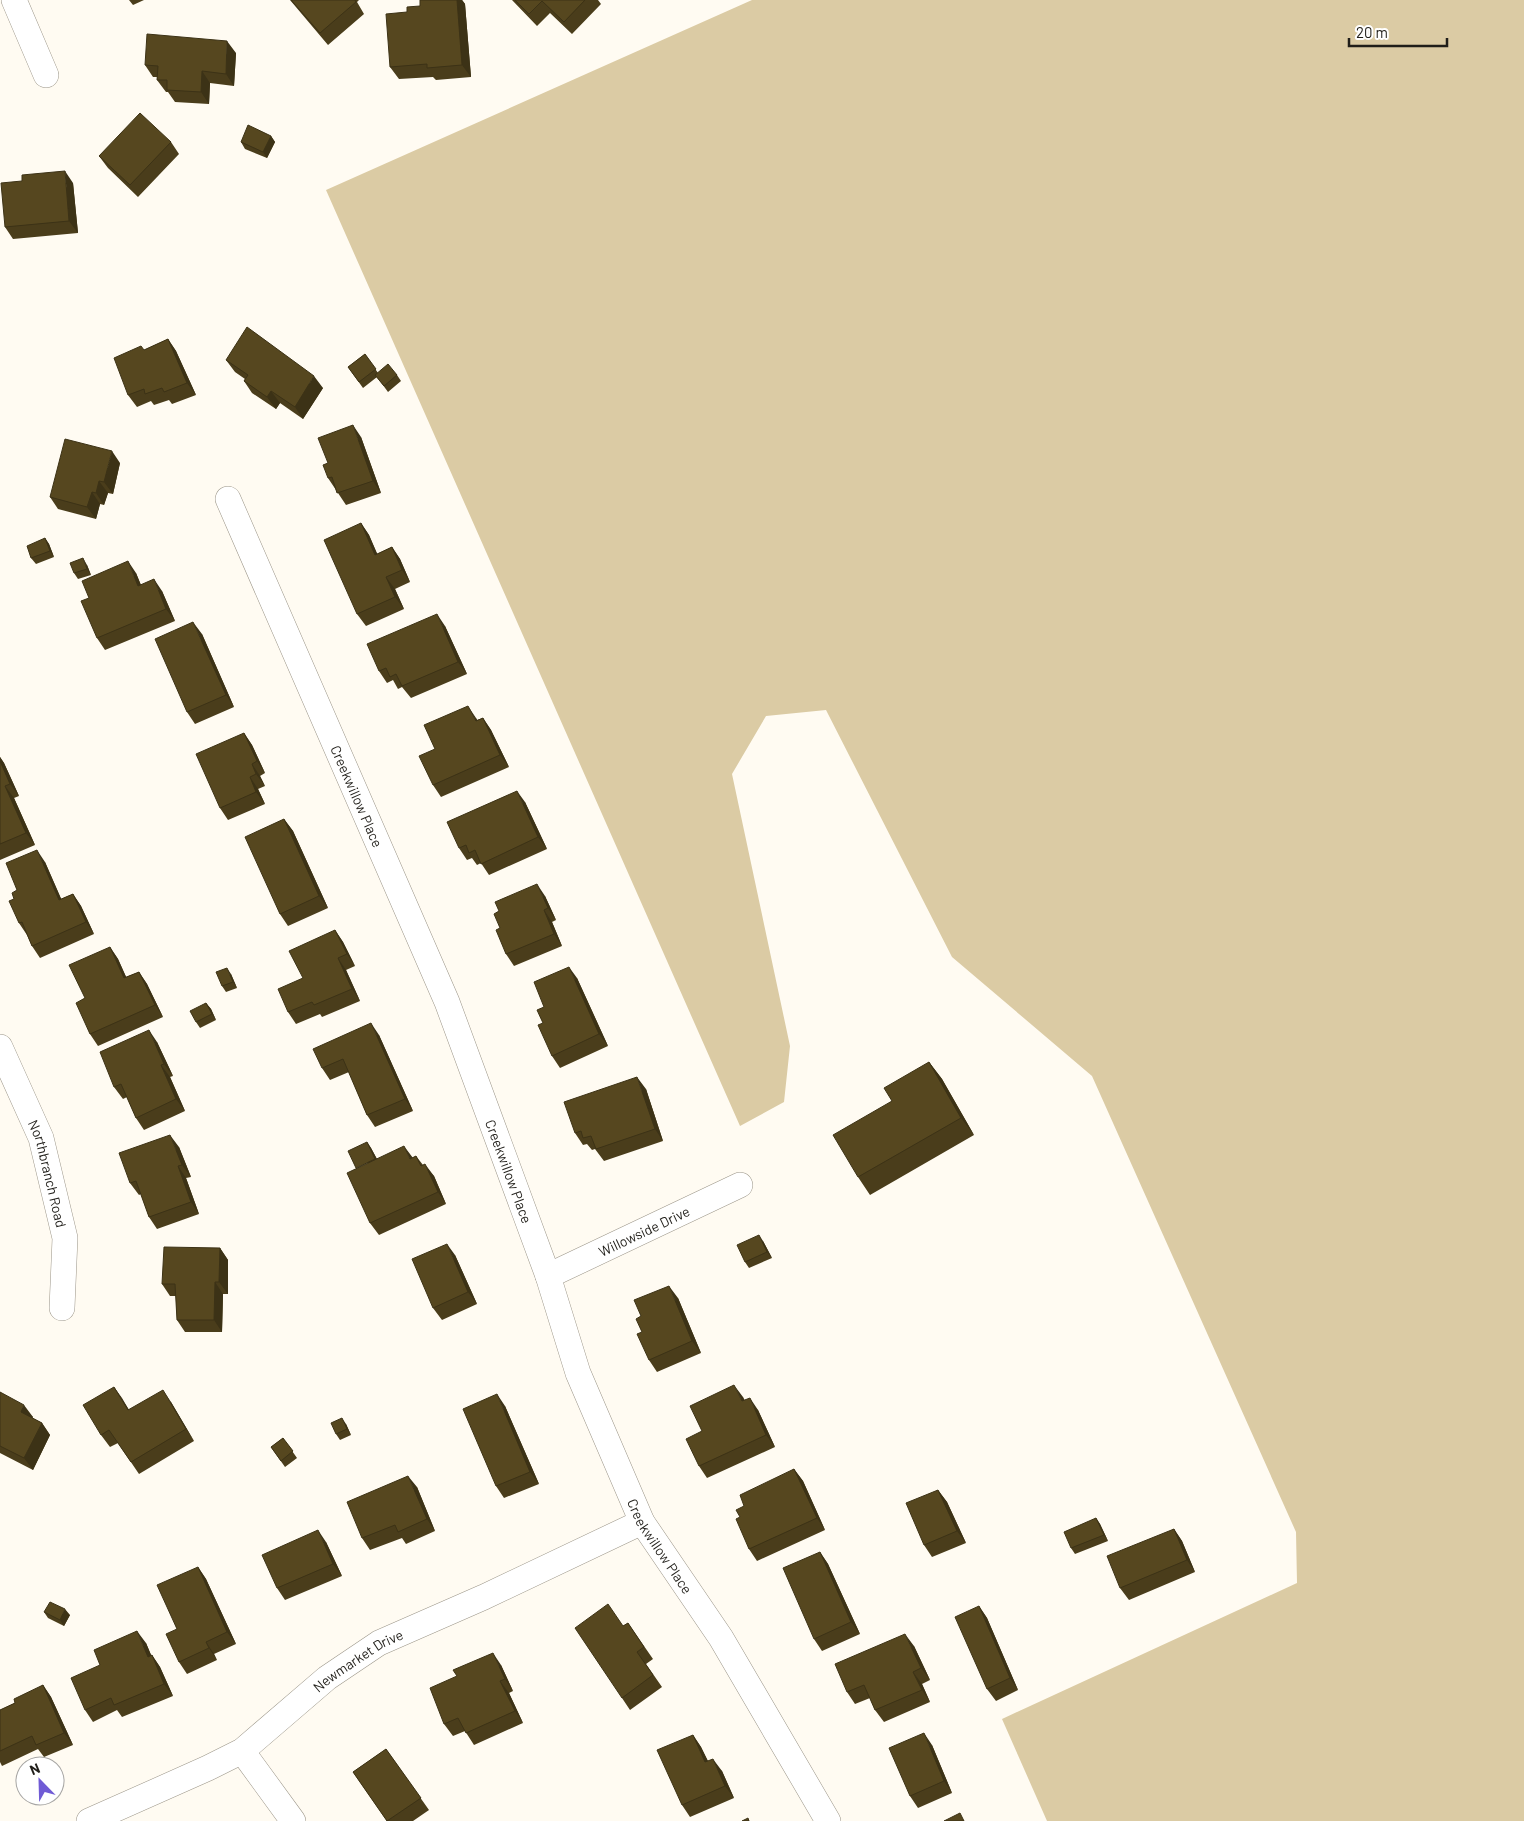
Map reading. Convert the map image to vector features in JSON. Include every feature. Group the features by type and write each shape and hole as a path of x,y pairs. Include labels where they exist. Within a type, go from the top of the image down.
{"street":[{"path":"14,0 46,74"},
{"name":"Creekwillow Place","path":"228,499 447,1002 548,1276 578,1373 642,1522 721,1638 828,1821"},
{"name":"Northbranch Road","path":"0,1047 41,1138 65,1238 62,1308"},
{"name":"Willowside Drive","path":"548,1276 740,1185"},
{"name":"Newmarket Drive","path":"89,1821 242,1751 327,1678 379,1643 484,1597 642,1522"},
{"path":"242,1751 293,1821"}],"shaded area":[{"path":"752,0 1524,0 1524,1821 1047,1821 1002,1719 1297,1583 1296,1532 1092,1076 952,957 826,710 766,716 732,774 790,1046 784,1102 740,1126 326,190"}],"building":[{"path":"291,0 355,0 356,2 320,33"},
{"path":"420,0 457,0 462,65 427,68 427,64 390,67 386,14 407,12 407,7 420,6"},
{"path":"515,0 585,0 564,22 542,1 529,14"},
{"path":"147,34 227,41 226,74 202,71 201,92 167,90 167,80 157,80 158,66 145,65"},
{"path":"140,113 171,142 130,185 99,156"},
{"path":"248,125 271,136 263,152 241,142"},
{"path":"65,171 69,221 5,227 1,183 22,181 22,175"},
{"path":"247,327 314,376 295,407 271,391 267,397 244,381 248,375 226,360"},
{"path":"168,339 187,383 164,392 162,388 145,394 144,389 128,395 114,358 141,346 144,350"},
{"path":"365,354 376,369 359,382 348,367"},
{"path":"388,364 397,375 384,386 375,375"},
{"path":"353,425 373,481 337,493 332,477 328,478 323,465 328,463 318,438"},
{"path":"65,439 112,451 104,482 99,481 96,493 92,492 87,507 50,497"},
{"path":"361,523 375,555 392,547 402,570 386,577 395,597 357,614 324,540"},
{"path":"45,538 50,551 31,558 27,546"},
{"path":"83,558 87,569 74,573 70,563"},
{"path":"128,561 138,586 154,579 166,609 97,638 81,601 89,598 82,581"},
{"path":"437,614 458,662 402,686 396,674 390,677 386,668 379,671 367,644"},
{"path":"193,622 226,695 187,712 155,639"},
{"path":"468,706 476,721 483,718 500,755 433,785 419,756 435,749 424,725"},
{"path":"244,733 257,761 252,764 256,774 250,777 256,792 220,808 196,754"},
{"path":"0,761 10,784 5,786 26,833 0,844"},
{"path":"517,791 538,837 481,864 475,850 469,853 466,845 459,848 447,822"},
{"path":"284,819 319,896 280,914 245,837"},
{"path":"37,850 59,900 73,894 86,922 32,946 22,922 19,923 9,901 14,899 12,893 17,890 6,863"},
{"path":"537,884 548,908 544,910 554,934 506,954 496,930 500,928 494,914 499,911 495,902"},
{"path":"335,930 347,954 338,958 352,989 314,1005 312,1002 288,1012 278,989 303,978 289,951"},
{"path":"110,947 124,978 139,972 155,1005 90,1034 76,1003 85,998 69,965"},
{"path":"569,967 599,1034 552,1056 538,1025 543,1023 537,1010 544,1007 534,982"},
{"path":"227,968 233,982 222,986 216,972"},
{"path":"206,1003 212,1014 196,1022 190,1011"},
{"path":"371,1023 405,1099 367,1115 343,1059 322,1068 313,1049"},
{"path":"149,1030 164,1064 161,1065 176,1099 136,1118 121,1084 114,1087 100,1052"},
{"path":"929,1062 961,1118 858,1177 833,1135 892,1101 884,1088"},
{"path":"637,1077 655,1129 596,1149 591,1136 583,1138 581,1131 575,1133 564,1102"},
{"path":"170,1135 182,1165 178,1166 191,1202 149,1217 136,1181 130,1183 119,1153"},
{"path":"367,1142 375,1159 356,1168 348,1151"},
{"path":"404,1146 410,1159 416,1156 421,1166 425,1164 438,1192 370,1223 347,1173"},
{"path":"759,1235 767,1252 745,1262 737,1245"},
{"path":"447,1244 468,1292 433,1308 412,1259"},
{"path":"164,1247 220,1248 219,1282 215,1282 214,1320 177,1320 175,1284 162,1284"},
{"path":"669,1286 692,1341 649,1360 637,1334 642,1332 636,1319 641,1316 634,1300"},
{"path":"734,1385 742,1401 750,1398 766,1435 699,1466 686,1439 702,1431 690,1406"},
{"path":"114,1387 128,1410 163,1390 186,1429 131,1462 109,1430 101,1435 83,1405"},
{"path":"0,1392 24,1405 21,1412 42,1423 24,1458 0,1446"},
{"path":"497,1394 530,1472 496,1486 463,1409"},
{"path":"342,1418 347,1429 336,1434 331,1423"},
{"path":"283,1438 293,1451 281,1461 271,1447"},
{"path":"794,1469 817,1518 749,1549 736,1519 740,1517 736,1510 744,1506 740,1495"},
{"path":"408,1476 427,1519 398,1532 395,1525 362,1538 347,1502"},
{"path":"938,1490 957,1531 924,1545 906,1503"},
{"path":"1096,1518 1104,1535 1071,1548 1064,1532"},
{"path":"1174,1529 1187,1560 1120,1588 1107,1556"},
{"path":"318,1530 333,1564 277,1588 262,1555"},
{"path":"820,1552 851,1622 814,1639 783,1568"},
{"path":"198,1567 227,1632 206,1642 209,1648 179,1662 166,1634 177,1629 157,1585"},
{"path":"50,1602 65,1609 60,1620 44,1612"},
{"path":"608,1604 623,1626 628,1623 644,1647 637,1652 653,1675 622,1698 575,1628"},
{"path":"979,1606 1010,1678 987,1689 955,1617"},
{"path":"137,1631 148,1657 152,1655 164,1684 114,1705 111,1698 85,1710 71,1678 100,1665 94,1650"},
{"path":"905,1634 921,1668 913,1672 922,1690 875,1710 864,1685 847,1692 835,1664"},
{"path":"493,1653 505,1679 500,1681 515,1711 466,1733 458,1718 444,1724 430,1688 457,1676 453,1670"},
{"path":"43,1685 64,1733 36,1745 32,1736 0,1751 0,1710 15,1703 14,1699"},
{"path":"924,1733 944,1781 910,1796 889,1748"},
{"path":"693,1735 705,1762 713,1759 725,1786 682,1805 657,1750"},
{"path":"386,1749 421,1798 387,1821 353,1772"},
{"path":"960,1813 964,1821 944,1821"}]}
